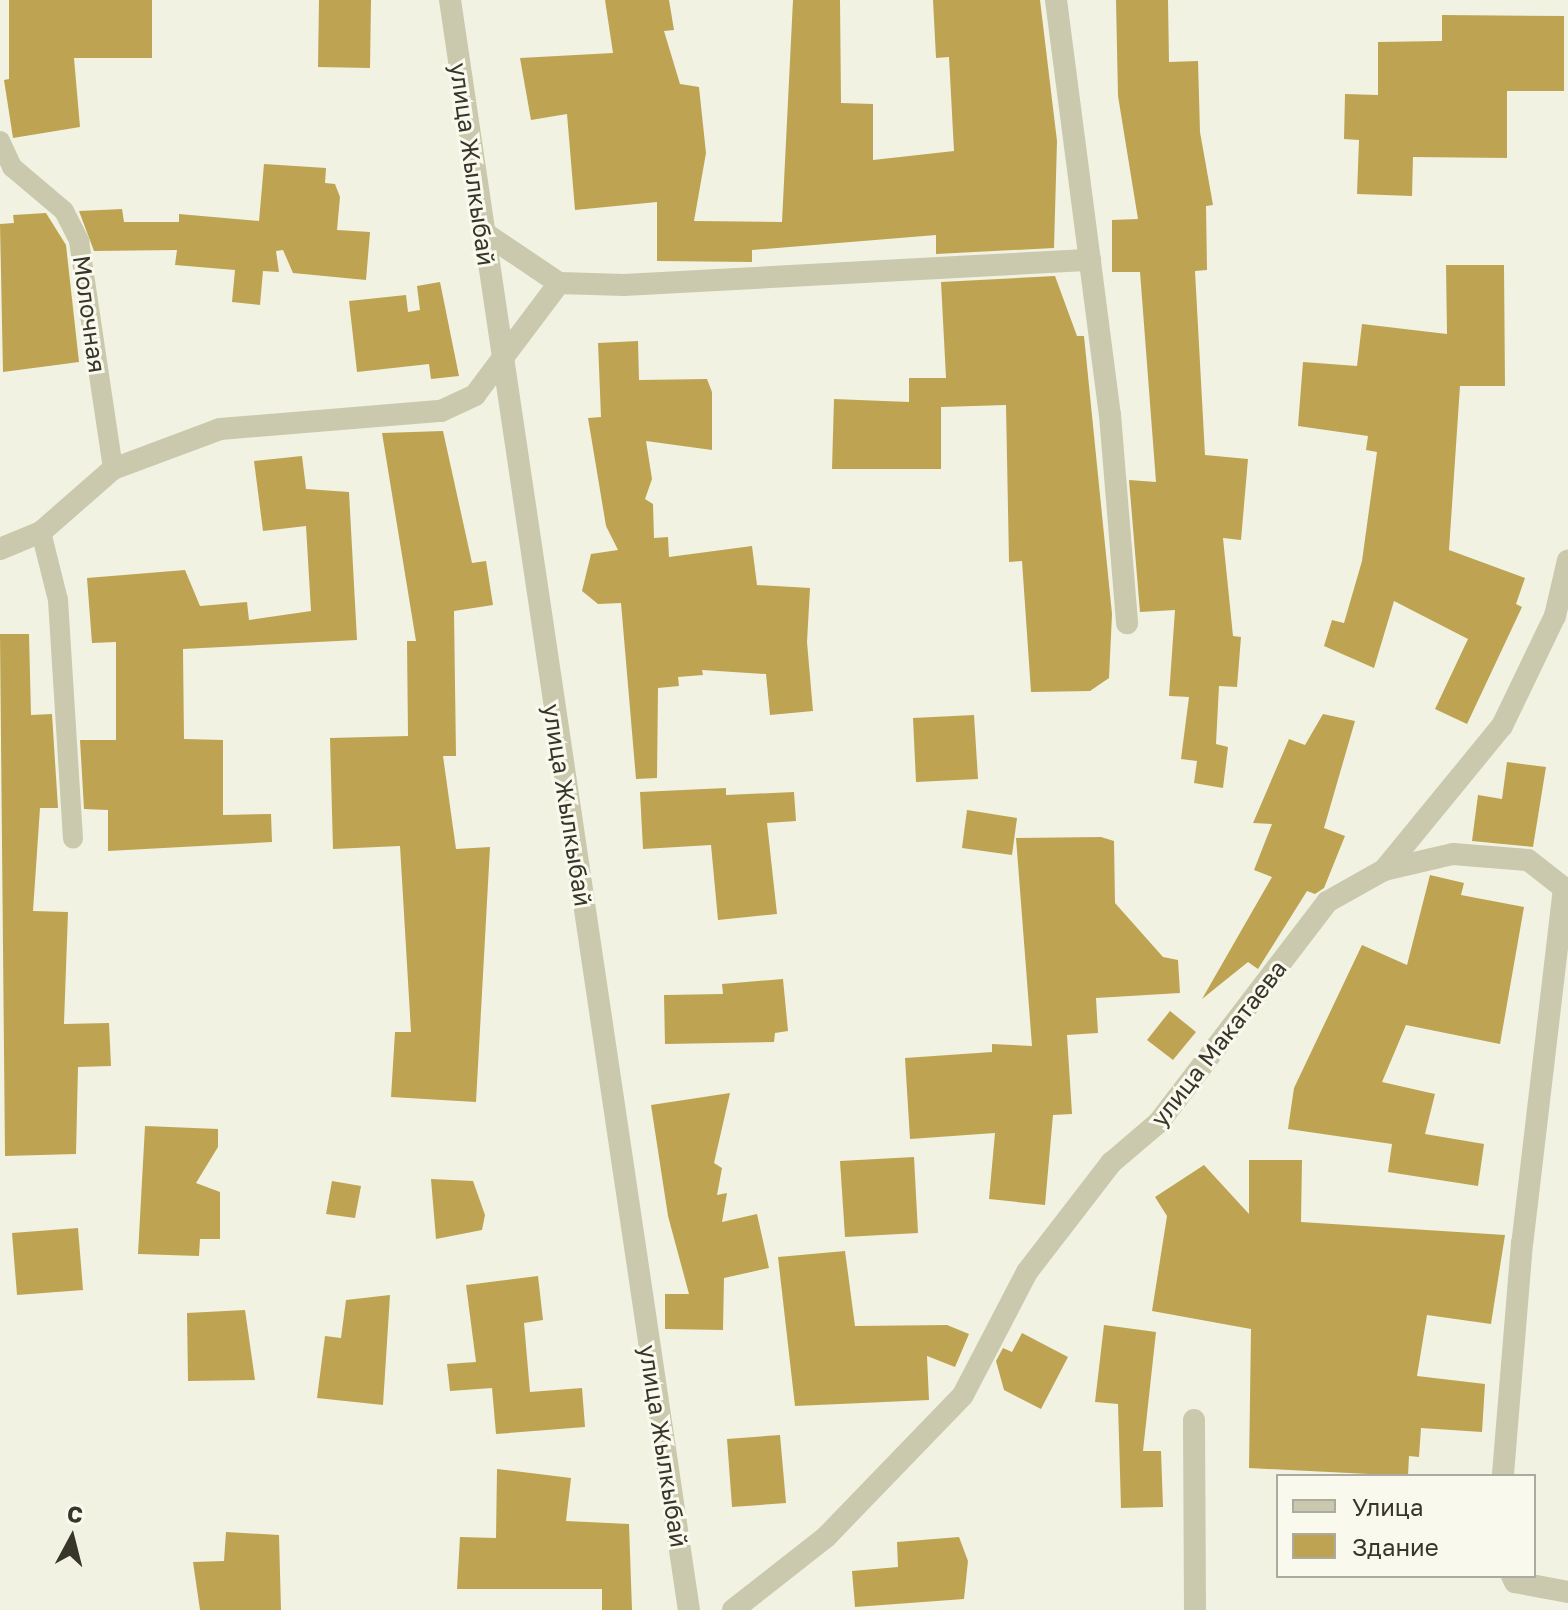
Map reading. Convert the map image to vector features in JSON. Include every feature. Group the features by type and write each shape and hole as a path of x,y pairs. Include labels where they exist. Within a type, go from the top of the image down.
{"street":[{"name":"улица Жылкыбай","path":"450,0 501,361 689,1610"},
{"path":"1056,0 1090,260 1127,623"},
{"path":"483,232 559,283 654,284 1090,260"},
{"path":"0,549 41,532 113,469 220,429 441,411 475,395 559,283"},
{"name":"улица Макатаева","path":"733,1610 826,1537 963,1395 1027,1272 1111,1163 1159,1122 1327,902 1384,870 1502,726 1555,616 1568,560"},
{"path":"1384,870 1453,854 1528,860 1564,888 1522,1243 1503,1474"},
{"path":"1194,1420 1195,1610"},
{"path":"1513,1578 1515,1582 1568,1592"}],"lane":[{"name":"Молочная","path":"0,141 12,167 64,211 79,241 113,469"},
{"path":"41,532 58,600 73,839"}],"building":[{"path":"9,0 152,0 152,58 74,58 80,127 13,138 4,80 9,79"},
{"path":"319,0 371,0 370,68 318,67"},
{"path":"605,0 669,0 674,30 664,31 680,84 699,87 706,153 694,221 782,222 793,0 840,0 841,103 873,104 873,160 954,151 949,57 936,58 933,0 1040,0 1057,141 1054,248 936,254 936,235 752,250 752,262 657,261 657,202 575,210 567,114 531,120 520,58 613,53"},
{"path":"1116,0 1168,0 1169,62 1198,61 1200,132 1213,205 1206,206 1207,270 1195,271 1205,455 1248,459 1241,540 1223,538 1233,636 1241,637 1237,687 1219,686 1216,744 1228,747 1223,788 1194,783 1197,761 1181,759 1189,697 1169,696 1175,610 1140,612 1129,480 1156,482 1140,272 1112,272 1112,220 1138,219 1118,96"},
{"path":"1442,15 1564,16 1564,91 1507,91 1507,158 1413,157 1412,196 1357,194 1359,140 1344,139 1345,94 1378,95 1378,42 1442,41"},
{"path":"264,164 326,168 325,183 335,184 340,197 337,230 370,232 366,280 293,273 283,250 276,251 279,272 263,271 260,305 232,302 235,270 175,265 177,250 94,251 79,211 122,209 124,222 179,222 179,214 259,221"},
{"path":"46,213 66,245 79,362 3,372 0,224 14,223 13,215"},
{"path":"1446,265 1504,265 1505,386 1460,386 1449,550 1525,578 1516,604 1522,607 1467,724 1435,709 1468,639 1394,601 1374,668 1324,646 1332,620 1344,623 1362,561 1377,452 1366,450 1368,436 1298,426 1303,362 1357,366 1362,324 1447,334"},
{"path":"1055,276 1077,336 1084,336 1112,614 1109,678 1090,691 1031,692 1022,561 1009,562 1006,405 941,407 941,469 832,469 834,399 909,402 909,378 946,378 941,282"},
{"path":"440,282 459,376 431,379 429,364 357,372 349,301 406,295 408,312 420,310 417,286"},
{"path":"638,341 639,380 707,379 712,392 712,450 646,441 652,479 645,499 653,504 654,538 668,537 669,557 752,546 757,585 810,588 807,642 813,711 770,715 766,674 702,670 703,675 678,677 679,686 658,688 657,778 636,779 621,603 598,604 582,591 591,554 618,550 606,526 588,418 601,417 598,343"},
{"path":"443,431 472,563 486,561 493,605 454,611 456,756 443,756 456,849 490,847 476,1102 391,1097 395,1032 411,1032 400,846 333,849 330,738 408,736 407,641 416,641 382,433"},
{"path":"302,456 306,489 349,492 357,640 183,649 184,739 223,740 223,815 271,814 272,842 108,851 108,810 84,809 80,740 116,740 116,642 92,643 87,578 185,570 200,606 247,602 249,620 311,611 306,526 263,531 254,461"},
{"path":"0,634 29,634 31,715 52,714 58,808 40,808 33,911 68,912 64,1024 109,1023 111,1066 78,1067 76,1154 5,1156"},
{"path":"1323,714 1355,721 1324,828 1345,836 1324,888 1315,894 1307,891 1258,969 1248,962 1202,999 1272,877 1254,870 1272,824 1253,823 1289,739 1305,745"},
{"path":"974,715 978,779 916,782 913,718"},
{"path":"1507,762 1546,767 1533,847 1472,841 1478,795 1502,799"},
{"path":"726,788 726,795 794,792 796,821 767,823 777,914 718,920 711,845 643,849 640,792"},
{"path":"967,810 1017,818 1012,855 962,848"},
{"path":"1101,837 1114,841 1115,903 1163,957 1178,960 1180,993 1096,998 1098,1033 1067,1035 1072,1114 1053,1115 1045,1205 989,1199 995,1133 910,1139 905,1058 992,1052 992,1044 1032,1046 1016,838"},
{"path":"1430,875 1464,883 1461,895 1524,907 1500,1044 1406,1025 1382,1082 1435,1094 1425,1134 1484,1144 1478,1186 1388,1172 1392,1144 1288,1129 1294,1088 1362,945 1407,965"},
{"path":"783,979 788,1031 775,1033 774,1042 665,1044 664,995 723,994 722,984"},
{"path":"1170,1011 1196,1032 1173,1060 1147,1040"},
{"path":"730,1093 714,1163 722,1168 717,1195 727,1193 722,1222 757,1214 769,1268 724,1278 723,1330 665,1329 665,1294 689,1294 668,1216 651,1105"},
{"path":"145,1126 218,1129 218,1147 196,1183 220,1192 220,1239 200,1239 199,1256 138,1254"},
{"path":"914,1157 918,1233 845,1237 840,1161"},
{"path":"1249,1160 1302,1160 1301,1222 1505,1235 1491,1324 1427,1315 1417,1376 1485,1384 1482,1432 1421,1428 1419,1457 1409,1456 1408,1474 1249,1468 1251,1329 1152,1311 1167,1216 1155,1197 1204,1165 1249,1214"},
{"path":"431,1179 473,1181 485,1215 482,1230 436,1239"},
{"path":"332,1181 361,1186 355,1218 326,1214"},
{"path":"78,1228 83,1290 17,1295 12,1233"},
{"path":"845,1251 855,1326 947,1325 969,1334 955,1367 927,1356 929,1400 795,1406 778,1257"},
{"path":"538,1276 543,1320 524,1323 530,1392 582,1388 585,1427 496,1434 492,1388 450,1391 447,1364 476,1362 466,1285"},
{"path":"390,1295 383,1405 317,1398 325,1336 341,1338 346,1300"},
{"path":"245,1310 255,1380 188,1381 187,1313"},
{"path":"1104,1325 1156,1332 1143,1451 1161,1451 1163,1507 1121,1508 1118,1404 1095,1402"},
{"path":"1022,1333 1068,1357 1041,1409 1004,1390 996,1361 1003,1348 1012,1352"},
{"path":"780,1435 786,1503 732,1507 727,1439"},
{"path":"497,1469 571,1478 566,1521 629,1524 632,1610 602,1610 602,1589 457,1589 460,1537 496,1538"},
{"path":"226,1532 279,1535 281,1610 200,1610 193,1562 224,1561"},
{"path":"959,1537 968,1561 964,1599 855,1607 852,1571 898,1567 897,1542"}]}
